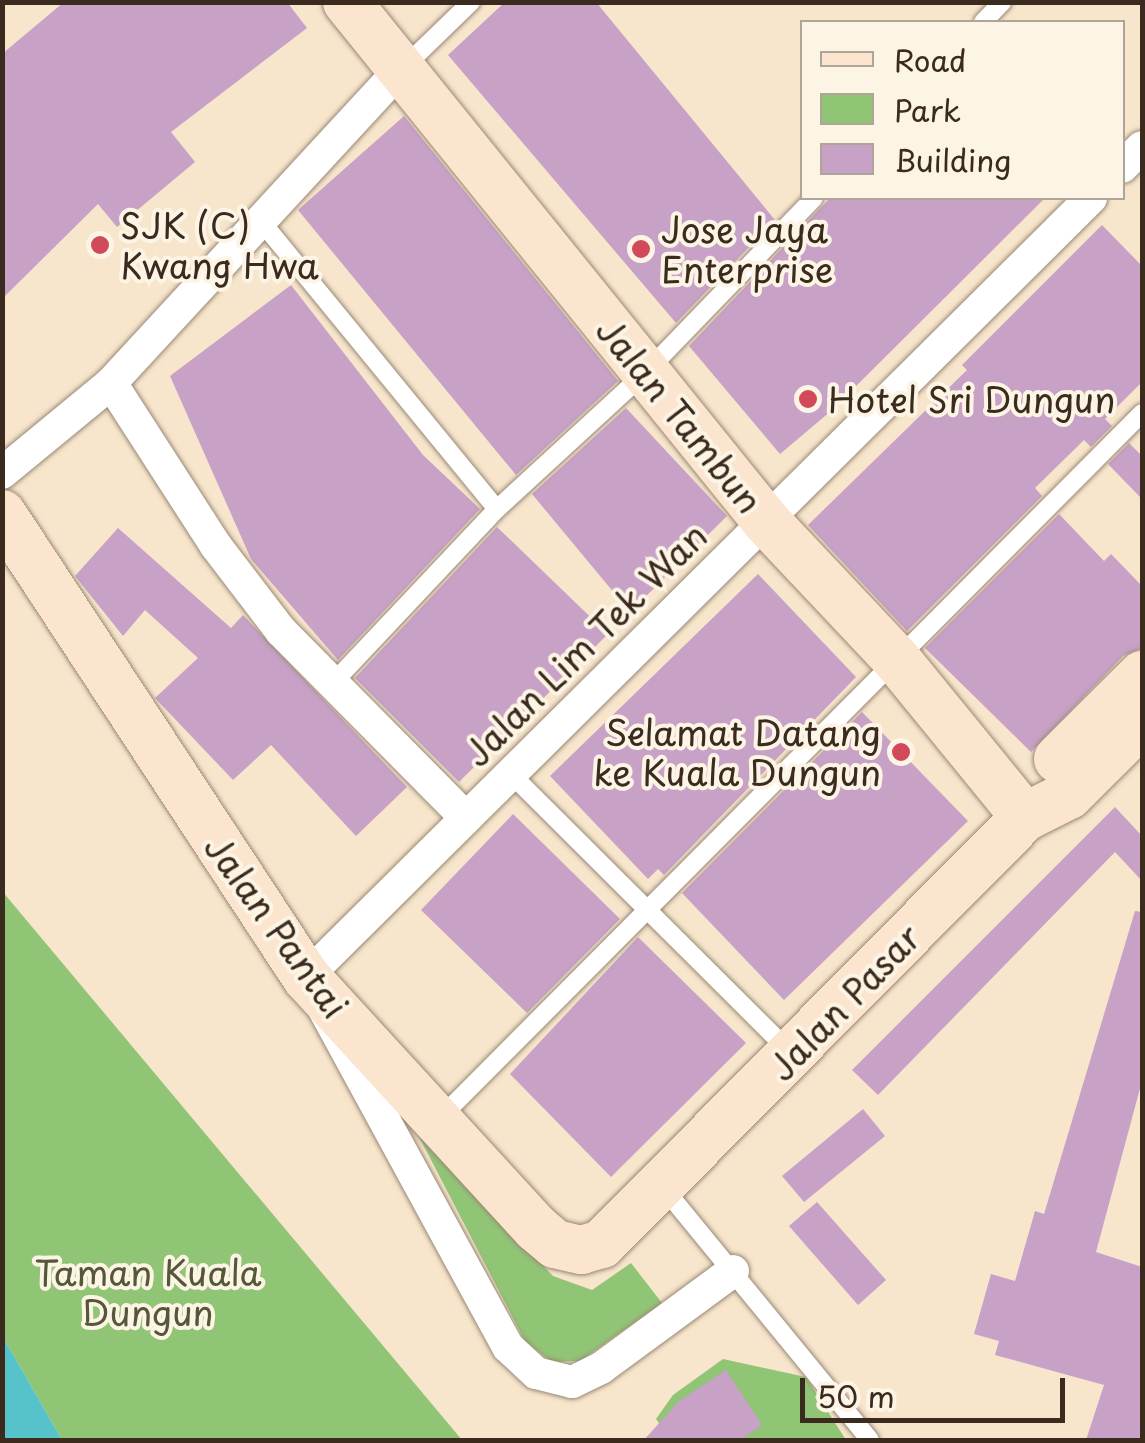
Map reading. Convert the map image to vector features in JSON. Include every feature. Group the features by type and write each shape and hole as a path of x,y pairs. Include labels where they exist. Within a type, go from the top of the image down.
{"main road":[{"name":"Jalan Tambun","path":"348,2 766,521 897,660 1025,817"},
{"name":"Jalan Pantai","path":"2,514 306,977 435,1124 555,1244 602,1244 662,1185"},
{"name":"Jalan Pasar","path":"1025,817 1042,775 1142,674"},
{"name":"Jalan Pasar","path":"662,1185 1025,817 1069,794 1142,722"}],"street":[{"path":"2,473 111,384 401,69"},
{"name":"Jalan Lim Tek Wan","path":"306,977 1090,200"},
{"path":"111,384 216,546 331,685 466,818"},
{"path":"306,977 508,1347 536,1373 572,1382 601,1368 733,1272"}],"lane":[{"path":"401,69 471,2"},
{"path":"331,685 498,508 646,373 812,200"},
{"path":"261,221 498,508"},
{"path":"435,1124 1142,413"},
{"path":"510,774 793,1055"},
{"path":"662,1185 870,1440"}],"green space":[{"name":"Taman Kuala Dungun","path":"2,891 462,1440 62,1440 3,1337"},
{"path":"416,1131 553,1276 592,1290 631,1263 662,1303 580,1361 552,1362 525,1341"},
{"path":"723,1359 806,1377 846,1440 671,1440 656,1419 673,1395"}],"water":[{"path":"3,1337 62,1440 3,1440"}],"building":[{"path":"64,2 287,2 307,28 171,132 195,162 117,227 98,204 2,299 2,54"},
{"path":"505,2 596,2 775,220 676,323 448,55"},
{"path":"404,116 618,381 516,475 298,210"},
{"path":"828,200 1043,200 831,411 780,454 689,346"},
{"path":"1102,225 1142,266 1142,382 1105,419 1112,426 1091,447 1084,440 1035,488 1042,496 907,631 808,525 967,370 962,365"},
{"path":"291,285 423,455 480,509 338,660 251,559 170,376"},
{"path":"626,408 727,516 630,612 532,494"},
{"path":"1129,443 1142,456 1142,499 1108,464"},
{"path":"1059,514 1104,561 1111,554 1142,586 1142,648 1123,656 1031,752 925,648"},
{"path":"497,527 608,634 459,782 355,678"},
{"path":"118,528 231,628 243,615 407,787 356,836 271,745 233,780 155,698 198,658 145,610 123,636 75,576"},
{"path":"758,574 856,677 664,875 658,869 648,879 550,776"},
{"path":"862,712 968,821 784,1000 682,893"},
{"path":"1115,807 1142,836 1142,881 1115,852 878,1095 852,1070"},
{"path":"513,814 620,919 527,1013 421,910"},
{"path":"1135,911 1142,912 1142,1081 1096,1252 1142,1267 1142,1440 1086,1440 1104,1385 995,1355 999,1341 974,1334 991,1274 1015,1281 1035,1211 1044,1214"},
{"path":"638,937 746,1043 611,1177 510,1074"},
{"path":"863,1109 885,1136 804,1202 782,1176"},
{"path":"817,1202 886,1280 858,1305 789,1226"},
{"path":"726,1370 762,1425 740,1440 644,1440 679,1401"}],"place":[{"name":"SJK (C) Kwang Hwa","path":"100,245"},
{"name":"Jose Jaya Enterprise","path":"641,249"},
{"name":"Hotel Sri Dungun","path":"808,399"},
{"name":"Selamat Datang ke Kuala Dungun","path":"901,752"}]}
